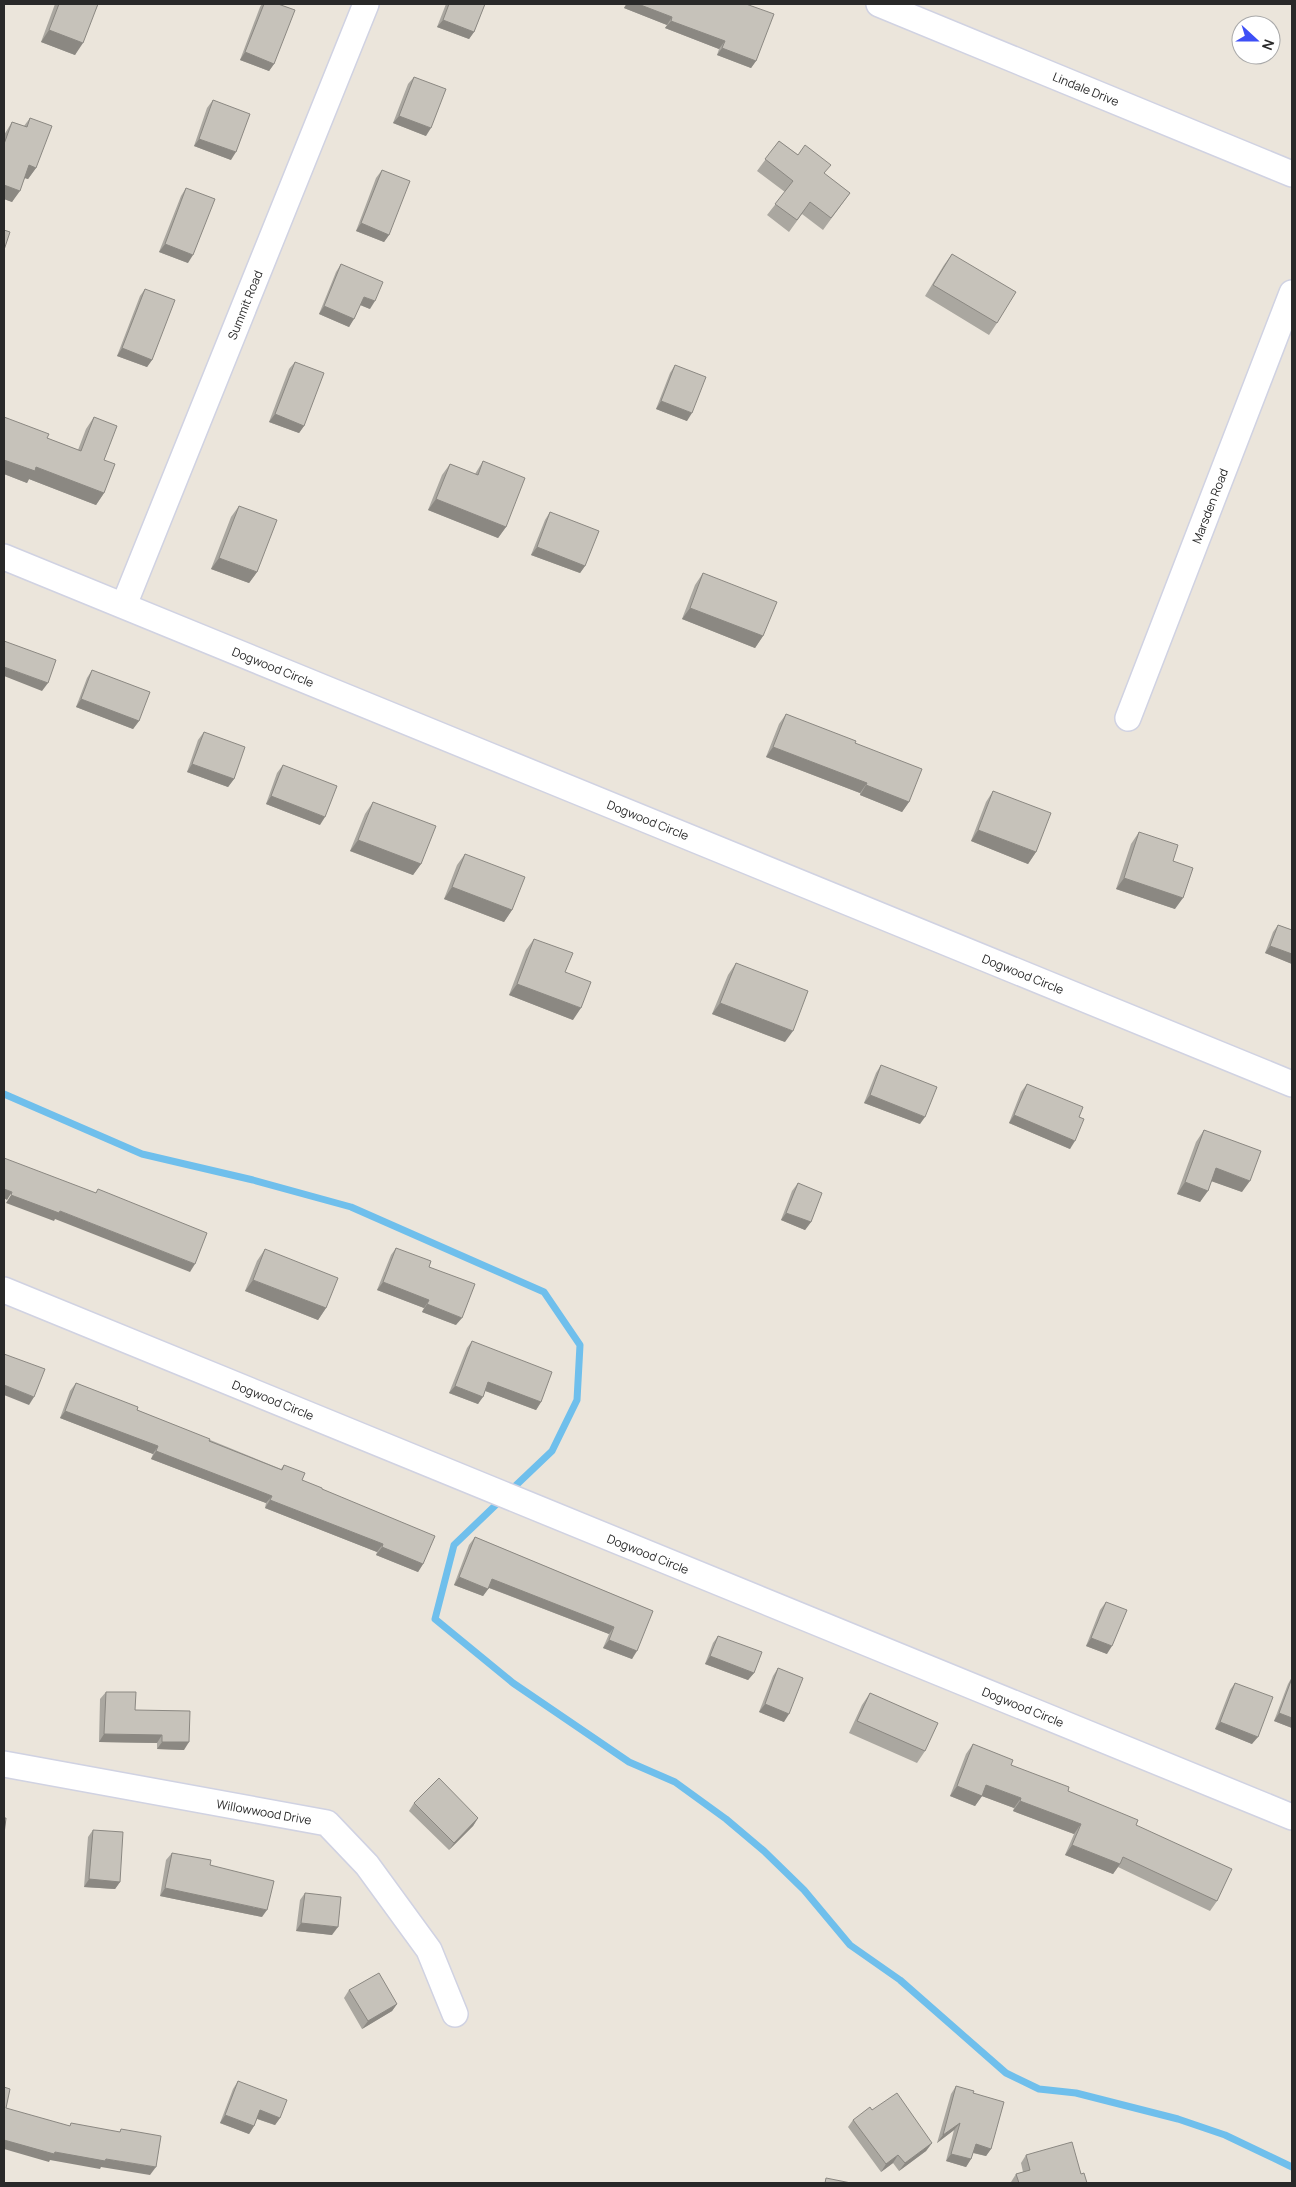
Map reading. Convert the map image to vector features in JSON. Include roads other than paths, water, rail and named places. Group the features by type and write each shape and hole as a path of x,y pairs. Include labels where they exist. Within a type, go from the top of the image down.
{"street":[{"name":"Summit Road","path":"124,605 366,4"},
{"name":"Lindale Drive","path":"879,4 1292,174"},
{"name":"Marsden Road","path":"1128,718 1292,293"},
{"name":"Dogwood Circle","path":"4,557 1292,1084"},
{"name":"Dogwood Circle","path":"4,1290 1292,1817"},
{"name":"Willowwood Drive","path":"4,1764 327,1824 367,1865 429,1950 455,2014"}],"waterway":[{"path":"4,1094 142,1154 253,1180 351,1207 544,1292 580,1345 577,1400 552,1451 509,1492"},
{"path":"502,1499 454,1545 435,1619 513,1683 629,1762 675,1782 726,1819 764,1851 804,1890 850,1945 900,1980 1006,2073 1039,2089 1076,2093 1178,2119 1225,2135 1292,2167"}]}
